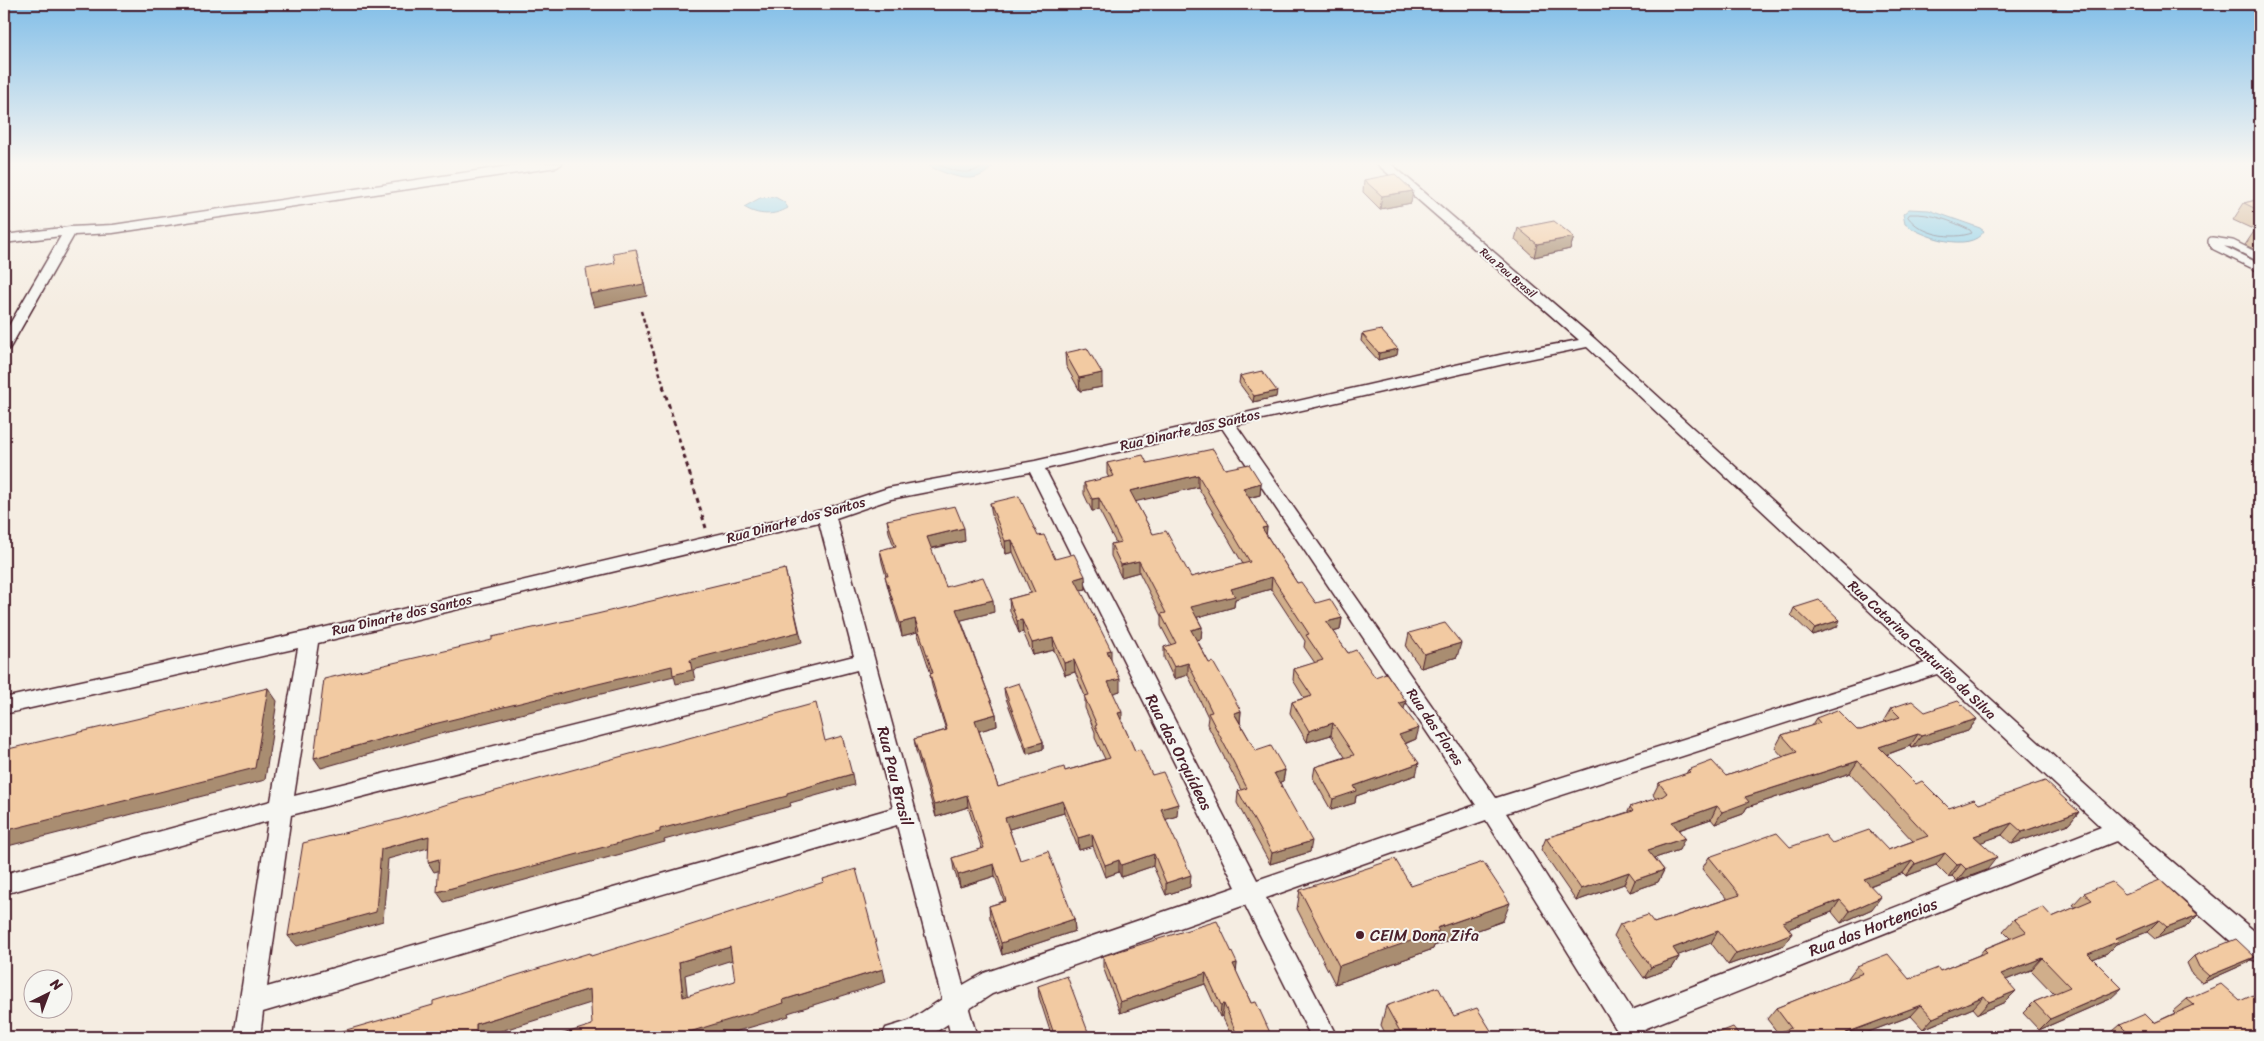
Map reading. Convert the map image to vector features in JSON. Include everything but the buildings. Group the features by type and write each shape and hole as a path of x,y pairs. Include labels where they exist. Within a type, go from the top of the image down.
{"street":[{"path":"4,239 113,228 225,212"},
{"name":"Rua Pau Brasil","path":"1438,212 1590,342"},
{"path":"4,346 70,231"},
{"name":"Rua Dinarte dos Santos","path":"4,706 309,638 826,515 888,494 1035,466 1504,359 1590,342"},
{"name":"Rua Catarina Centurião da Silva","path":"1590,342 1939,666 2120,830 2260,951"},
{"name":"Rua das Flores","path":"1226,422 1491,809 1631,1031"},
{"name":"Rua das Orquídeas","path":"1035,466 1324,1037"},
{"name":"Rua Pau Brasil","path":"826,515 964,1037"},
{"path":"248,1037 281,808 309,638"},
{"path":"4,884 281,808 865,661"},
{"path":"895,1037 915,1031 984,985 1491,809 1939,666"},
{"path":"253,1003 904,814"},
{"name":"Rua das Hortencias","path":"1631,1031 2120,830"}],"lane":[{"path":"2260,258 2232,244 2212,240 2215,246 2260,268"}],"path":[{"path":"641,311 710,542"}],"water":[{"path":"754,212 780,212 772,214"},
{"path":"1906,212 1933,212 1984,231 1977,238 1968,241 1945,241 1912,229 1905,224 1903,214"}],"place":[{"name":"CEIM Dona Zifa","path":"1360,935"}]}
